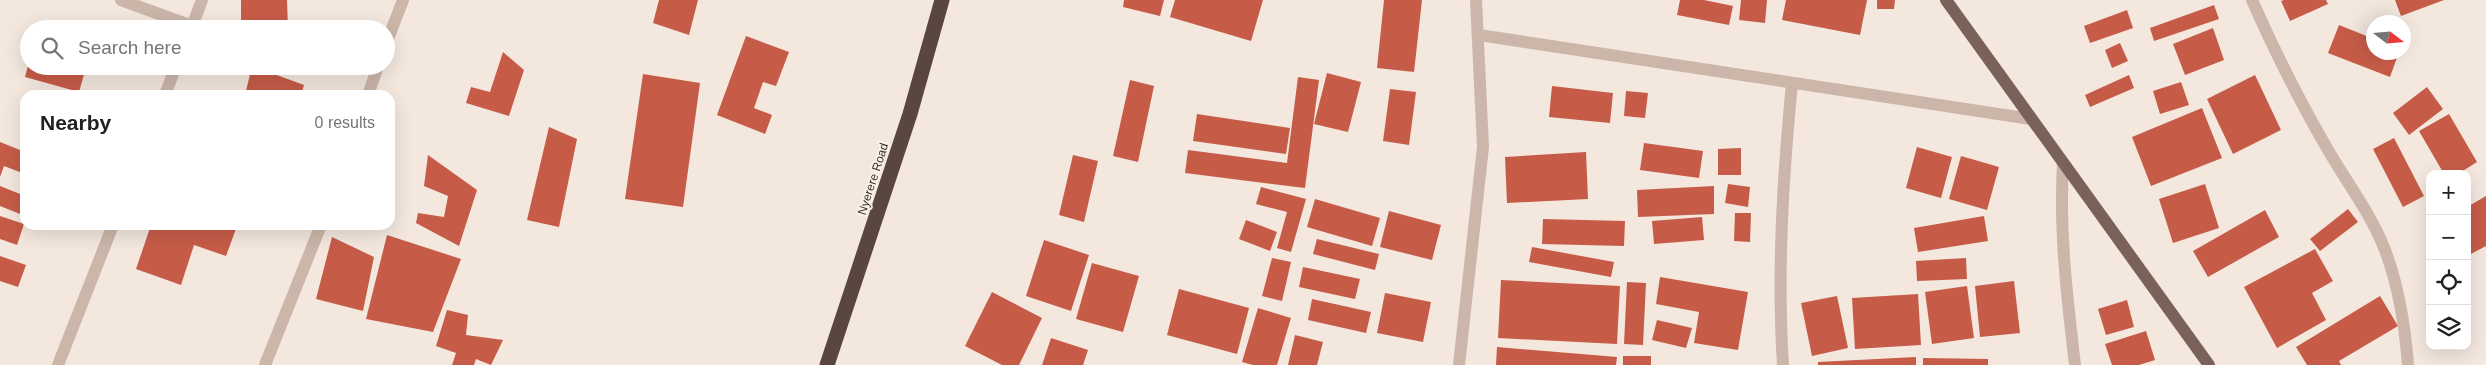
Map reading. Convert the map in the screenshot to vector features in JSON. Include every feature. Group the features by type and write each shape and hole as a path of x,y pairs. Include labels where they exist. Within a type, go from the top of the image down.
{"highway":[{"name":"Nyerere Road","path":"827,365 910,114 942,0"}],"main road":[{"path":"1946,0 2209,365"}],"street":[{"path":"121,0 174,20"},
{"path":"195,20 202,0"},
{"path":"395,21 403,0"},
{"path":"1459,365 1483,147 1476,0"},
{"path":"2252,0 2331,154 2365,209 2385,250 2396,284 2405,333 2408,365"},
{"path":"1478,35 2031,119"},
{"path":"167,90 173,75"},
{"path":"370,90 375,75"},
{"path":"1783,365 1781,328 1783,176 1792,83"},
{"path":"2063,163 2061,206 2062,256 2075,365"},
{"path":"58,365 111,230"},
{"path":"265,365 319,230"}],"building":[{"path":"241,0 287,0 288,20 241,20"},
{"path":"659,0 698,0 689,35 653,23"},
{"path":"1124,0 1164,0 1160,16 1123,7"},
{"path":"1175,0 1263,0 1251,41 1170,17"},
{"path":"1384,0 1422,0 1414,72 1377,68"},
{"path":"1680,0 1704,0 1733,6 1729,25 1677,15"},
{"path":"1741,0 1767,0 1765,23 1739,20"},
{"path":"1786,0 1867,0 1860,35 1782,20"},
{"path":"1877,0 1895,0 1894,9 1877,9"},
{"path":"2326,0 2328,4 2290,21 2281,1"},
{"path":"2395,0 2444,0 2404,15 2401,15"},
{"path":"2214,5 2219,19 2154,41 2150,28"},
{"path":"2127,10 2133,28 2090,43 2084,26"},
{"path":"2339,25 2366,36 2366,60 2396,60 2390,77 2328,53"},
{"path":"2213,28 2224,60 2185,75 2173,44"},
{"path":"746,36 789,52 776,86 763,82 754,108 772,115 765,134 717,115"},
{"path":"2120,43 2128,61 2112,68 2105,50"},
{"path":"503,52 524,70 509,116 466,103 471,87 490,92"},
{"path":"1327,73 1361,82 1348,132 1314,124"},
{"path":"643,74 700,83 683,207 625,199"},
{"path":"26,75 84,75 80,90 72,90 25,77"},
{"path":"250,75 277,75 304,85 302,90 246,90"},
{"path":"2129,75 2134,88 2090,107 2085,95"},
{"path":"2255,75 2281,130 2233,154 2207,99"},
{"path":"1298,77 1319,80 1305,188 1185,173 1188,150 1287,163"},
{"path":"1130,80 1154,86 1138,162 1113,156"},
{"path":"2181,82 2189,105 2160,114 2153,91"},
{"path":"1552,86 1613,93 1610,123 1549,117"},
{"path":"2427,87 2443,109 2409,135 2393,113"},
{"path":"1390,89 1416,92 1409,145 1383,141"},
{"path":"1626,91 1648,93 1645,118 1624,116"},
{"path":"2202,108 2222,158 2151,186 2132,137"},
{"path":"1197,114 1290,128 1286,154 1193,141"},
{"path":"2449,114 2477,162 2464,170 2442,170 2419,131"},
{"path":"549,127 577,139 559,227 527,220"},
{"path":"2394,138 2424,196 2403,207 2373,149"},
{"path":"0,142 20,150 20,172 4,166 0,177"},
{"path":"1644,143 1703,151 1699,178 1640,170"},
{"path":"1917,147 1952,157 1941,198 1906,188"},
{"path":"1741,148 1741,175 1718,175 1718,149"},
{"path":"1586,152 1588,199 1507,203 1505,157"},
{"path":"428,155 477,190 459,246 416,223 418,213 444,217 448,196 424,186"},
{"path":"1073,155 1098,161 1084,222 1059,215"},
{"path":"1961,156 1999,167 1987,210 1949,199"},
{"path":"1728,184 1750,187 1748,207 1725,203"},
{"path":"2205,184 2219,228 2173,243 2159,199"},
{"path":"0,186 20,194 20,214 0,206"},
{"path":"1714,186 1714,214 1638,217 1637,190"},
{"path":"1261,187 1306,199 1291,252 1277,248 1287,212 1256,204"},
{"path":"2486,196 2486,246 2471,254 2471,215 2471,205"},
{"path":"1315,199 1380,218 1372,246 1307,227"},
{"path":"2348,209 2358,222 2320,251 2310,239"},
{"path":"2265,210 2279,237 2208,277 2193,251"},
{"path":"1389,211 1441,225 1432,260 1380,247"},
{"path":"1735,213 1751,213 1750,242 1734,241"},
{"path":"0,216 20,223 20,230 22,230 17,245 0,239"},
{"path":"1984,216 1988,241 1918,252 1914,228"},
{"path":"1702,217 1704,240 1654,244 1652,221"},
{"path":"1543,219 1625,221 1624,246 1542,244"},
{"path":"1246,220 1277,232 1270,251 1239,239"},
{"path":"149,230 236,230 226,256 194,245 181,285 136,269"},
{"path":"387,235 461,259 433,332 366,319"},
{"path":"332,237 374,257 363,311 316,299"},
{"path":"1317,239 1379,254 1375,270 1313,254"},
{"path":"1044,240 1089,255 1071,311 1026,296"},
{"path":"1532,247 1614,262 1611,277 1529,262"},
{"path":"2315,249 2333,281 2312,293 2326,320 2277,348 2244,287"},
{"path":"0,256 26,265 18,287 0,281"},
{"path":"1272,258 1291,262 1282,301 1262,296"},
{"path":"1966,258 1967,279 1917,281 1916,261"},
{"path":"1092,263 1139,276 1123,332 1076,319"},
{"path":"1303,267 1360,279 1355,299 1299,287"},
{"path":"1660,277 1748,292 1738,350 1694,343 1699,312 1656,304"},
{"path":"1501,280 1620,286 1617,344 1498,338"},
{"path":"2014,281 2020,333 1980,337 1975,286"},
{"path":"1627,282 1646,283 1643,345 1624,344"},
{"path":"1967,286 1974,338 1932,344 1925,292"},
{"path":"1179,289 1249,308 1237,354 1167,335"},
{"path":"992,292 1042,318 1019,365 1002,365 965,346"},
{"path":"1385,293 1431,302 1423,342 1377,333"},
{"path":"1918,294 1921,345 1855,349 1852,298"},
{"path":"1837,296 1848,348 1812,356 1801,303"},
{"path":"2380,296 2398,326 2339,361 2341,365 2307,365 2296,347"},
{"path":"1312,299 1371,312 1366,333 1308,320"},
{"path":"2127,300 2134,327 2106,335 2098,309"},
{"path":"1258,308 1291,318 1277,365 1253,365 1242,362"},
{"path":"447,310 468,315 466,335 503,340 491,365 476,359 474,365 452,365 456,353 436,346"},
{"path":"1657,320 1692,328 1686,348 1652,340"},
{"path":"2146,331 2155,360 2139,365 2112,365 2105,344"},
{"path":"1295,335 1323,342 1317,365 1288,365"},
{"path":"1051,338 1088,350 1083,365 1042,365"},
{"path":"1497,347 1617,357 1616,365 1496,365"},
{"path":"1623,356 1651,356 1651,365 1623,365"},
{"path":"1916,357 1916,365 1818,365 1818,362"},
{"path":"1923,358 1988,359 1988,365 1923,365"}]}
